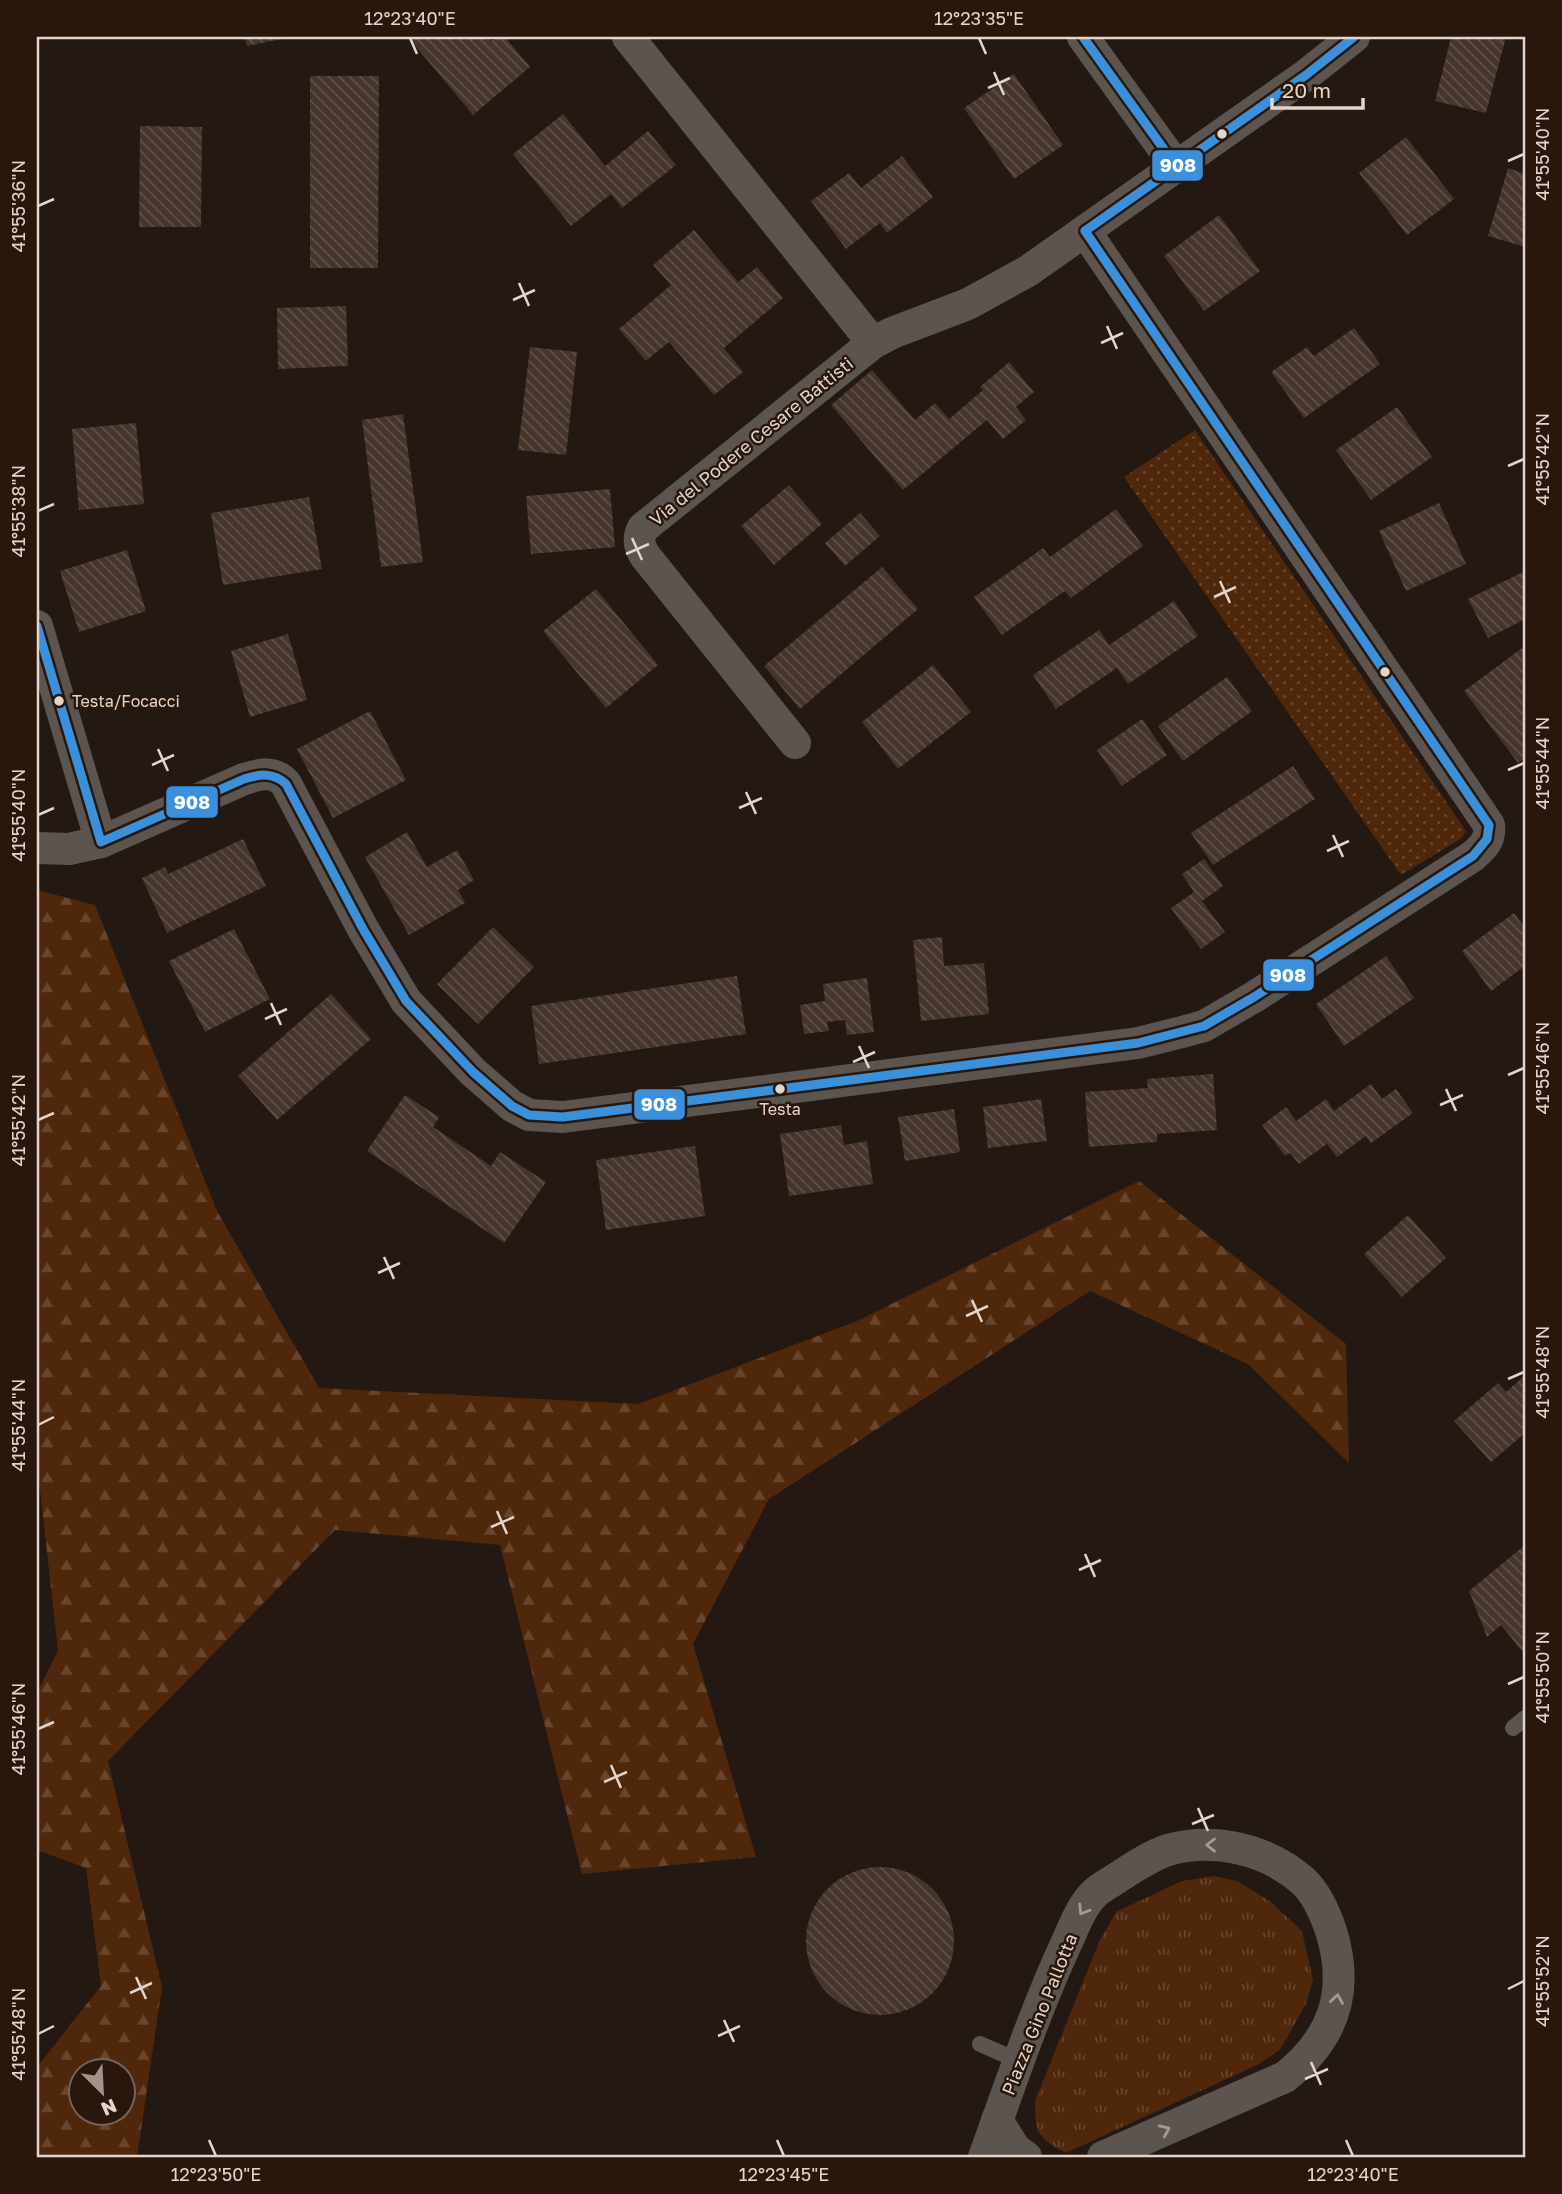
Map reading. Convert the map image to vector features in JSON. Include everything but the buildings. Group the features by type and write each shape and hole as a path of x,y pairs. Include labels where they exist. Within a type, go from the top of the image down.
{"street":[{"path":"628,37 873,343"},
{"path":"1083,37 1176,166"},
{"name":"Via del Podere Cesare Battisti","path":"795,743 646,557 640,547 639,537 646,526 873,343 993,292 1039,264 1306,75 1354,37"},
{"path":"37,848 69,849 101,842 244,779 265,774 277,775 286,784 363,929 406,1001 499,1096 529,1115 555,1118 1138,1043 1204,1026 1280,981 1473,856 1482,848 1490,833 1489,825 1085,231"},
{"path":"37,626 101,842"},
{"name":"Piazza Gino Pallotta","path":"984,2157 1051,1976 1086,1904 1095,1893 1134,1866 1167,1851 1213,1844 1247,1850 1289,1870 1315,1895 1334,1942 1339,1975 1336,2008 1314,2050 1285,2077 1102,2157"},
{"path":"997,2120 1015,2149 1026,2157"}],"lane":[{"path":"980,2044 1019,2061"}],"green space":[{"path":"1195,430 1466,831 1462,838 1401,875 1124,477"},
{"path":"37,890 95,905 217,1211 319,1388 638,1404 857,1321 1139,1181 1346,1344 1349,1463 1248,1364 1090,1291 769,1499 693,1644 756,1857 582,1874 500,1545 335,1530 108,1761 162,1987 137,2157 37,2157 37,2067 101,1986 86,1868 37,1850 37,1693 58,1651 37,1462"},
{"path":"1214,1876 1237,1881 1271,1902 1302,1931 1313,1980 1306,2004 1280,2050 1257,2065 1066,2153 1056,2148 1043,2138 1037,2128 1035,2101 1099,1942 1116,1912 1182,1881"}],"transit line":[{"name":"908","path":"1083,37 1176,166"},
{"name":"908","path":"1085,231 1306,75 1354,37"},
{"name":"908","path":"37,626 101,842 244,779 266,775 281,780 286,784 363,929 406,1001 473,1072 512,1106 529,1115 563,1117 1138,1043 1204,1026 1254,997 1473,856 1487,839 1489,825 1085,231"}],"place":[{"name":"Testa/Focacci","path":"59,701"},
{"name":"Testa","path":"780,1089"}]}
